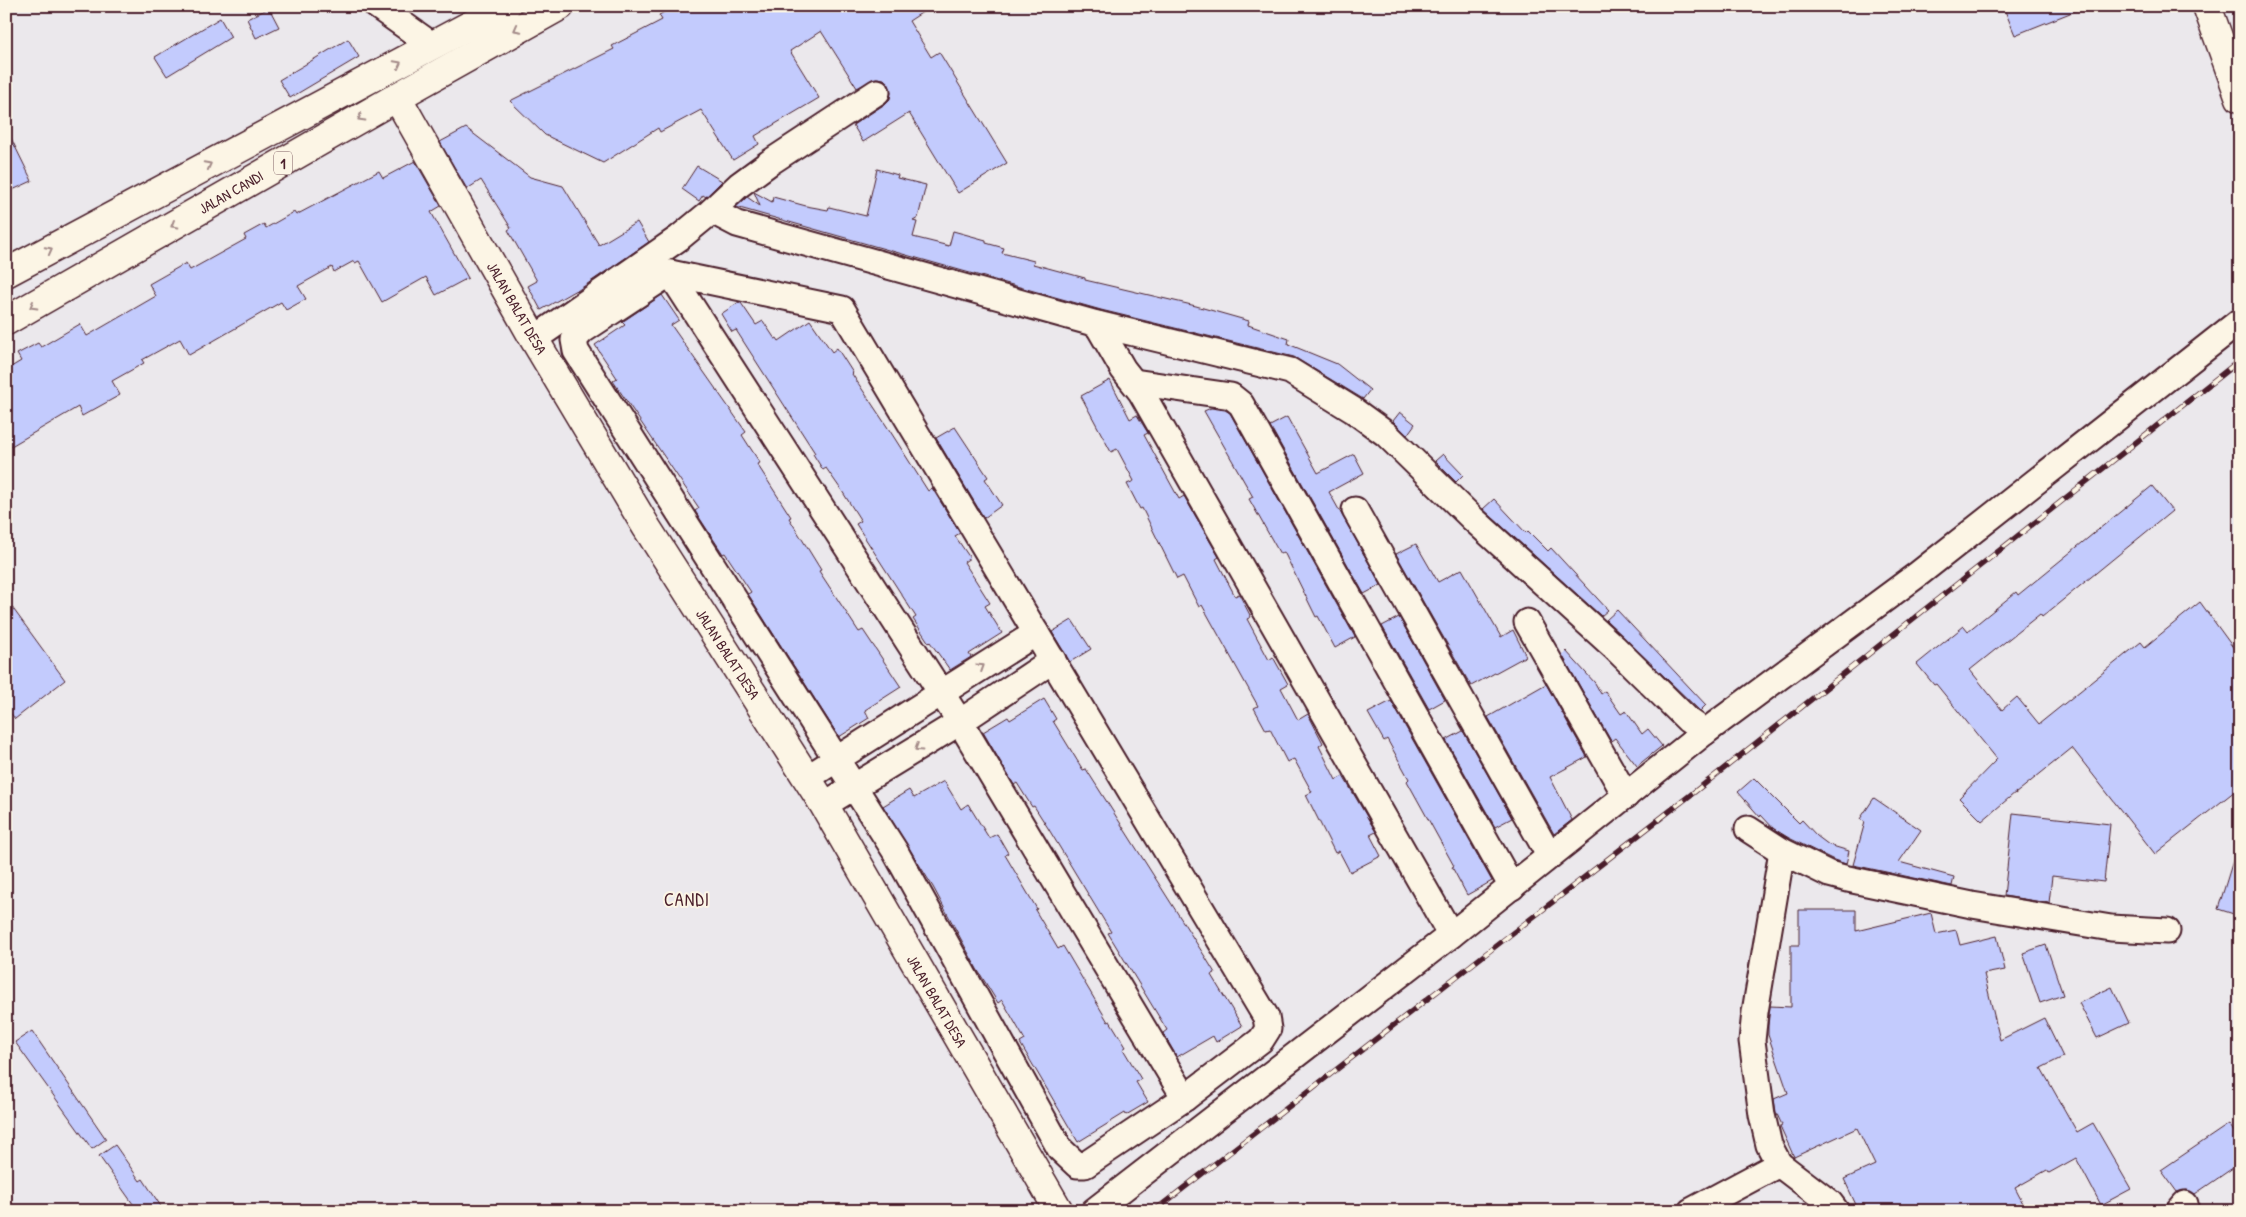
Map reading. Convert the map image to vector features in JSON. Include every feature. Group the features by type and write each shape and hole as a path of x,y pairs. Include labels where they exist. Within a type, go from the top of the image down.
{"main road":[{"name":"1","path":"6,273 506,6"},
{"name":"JALAN CANDI","path":"6,321 560,6"},
{"path":"2207,6 2240,98"},
{"name":"JALAN BALAT DESA","path":"397,97 534,339 647,528 824,805 1059,1211"}],"street":[{"path":"377,6 432,45"},
{"path":"534,339 679,238 710,213 739,185 769,163 878,92"},
{"path":"710,213 738,224 1102,332 1290,371 1353,410 1386,434 1473,519 1614,646 1703,733"},
{"path":"670,273 960,722 1185,1098"},
{"path":"670,273 842,309 1036,633 1268,1022 1265,1036 1185,1098 1085,1165 1077,1165 1060,1149 895,851 574,346 574,340 582,331 670,273"},
{"path":"1094,1211 1451,935 1703,733 1917,575 2240,321"},
{"path":"1102,332 1451,935"},
{"path":"1128,375 1231,396 1241,404 1512,887"},
{"path":"1355,510 1549,855"},
{"path":"1527,622 1626,796"},
{"path":"807,778 1036,633"},
{"path":"824,805 960,722 1053,660"},
{"path":"1748,829 1779,862 1857,881 1972,905 2111,928 2167,931"},
{"path":"1779,862 1752,1041 1762,1115 1769,1145 1779,1164 1830,1203 1836,1211"},
{"path":"1692,1211 1779,1164"}],"building":[{"path":"675,6 932,6 909,21 931,57 939,52 1007,163 958,193 909,113 863,142 853,125 890,99 889,85 884,79 876,78 857,88 821,31 790,51 819,98 755,136 759,144 733,160 701,110 660,132 658,128 603,163 545,135 510,101 614,49 612,46 662,20 659,15"},
{"path":"2003,6 2085,6 2085,7 2015,35"},
{"path":"269,8 279,27 256,38 247,19"},
{"path":"220,18 231,37 167,76 155,57"},
{"path":"348,39 359,57 290,98 279,80"},
{"path":"6,128 32,181 6,193"},
{"path":"466,128 530,177 563,186 599,245 637,222 649,242 577,291 541,310 528,286 537,281 508,230 511,228 481,180 467,189 440,142"},
{"path":"415,161 441,206 431,212 468,278 436,295 426,277 382,302 359,261 355,263 354,261 334,272 332,267 298,286 306,299 286,310 281,302 189,355 180,339 142,360 144,363 112,381 120,395 82,416 78,407 6,449 6,370 21,361 17,354 38,343 41,347 80,324 87,336 156,296 149,284 186,263 190,270 246,239 244,235 264,224 266,228 294,212 296,215 379,171 383,178"},
{"path":"697,166 722,181 706,197 703,195 699,201 682,189"},
{"path":"877,169 898,175 897,178 926,185 918,218 913,221 917,222 913,237 949,246 953,231 986,240 986,243 1004,248 1002,253 1034,261 1033,264 1085,278 1085,280 1196,306 1249,321 1248,325 1289,339 1288,344 1337,364 1370,390 1363,399 1294,357 1101,310 736,207 747,197 760,206 754,192 772,202 773,197 806,206 828,210 829,207 866,216"},
{"path":"662,295 679,320 671,325 746,432 742,435 760,463 757,464 791,517 789,518 821,570 819,571 859,632 863,630 901,687 865,710 869,718 839,737 748,594 751,592 695,511 699,508 613,381 617,378 595,345 625,325 622,322"},
{"path":"739,302 756,325 763,321 775,339 777,338 779,341 810,320 832,352 837,348 928,491 932,488 960,533 955,536 970,558 964,562 990,603 985,606 1002,633 969,654 971,657 950,670 913,619 916,617 856,524 861,521 842,491 826,468 823,470 813,454 815,453 736,330 732,332 721,314"},
{"path":"1110,380 1130,419 1137,415 1148,433 1144,435 1179,499 1184,496 1219,557 1216,559 1235,596 1239,594 1251,617 1247,619 1269,660 1273,657 1288,684 1281,688 1298,720 1308,714 1323,743 1319,746 1336,780 1343,776 1376,832 1370,835 1381,856 1350,872 1339,851 1335,853 1306,795 1312,792 1294,759 1287,762 1270,729 1266,730 1254,708 1258,706 1202,605 1199,607 1183,576 1177,579 1142,508 1140,509 1127,484 1134,481 1117,449 1111,452 1081,396"},
{"path":"1211,408 1225,410 1230,413 1355,637 1335,648 1318,616 1316,617 1284,552 1280,554 1249,499 1253,497 1204,411"},
{"path":"1400,412 1415,424 1407,435 1393,421"},
{"path":"1287,417 1318,473 1354,454 1364,473 1329,492 1381,585 1364,594 1270,426"},
{"path":"955,427 988,477 985,479 1002,505 984,518 936,438"},
{"path":"1443,454 1463,475 1456,482 1435,461"},
{"path":"2152,486 2172,511 2042,617 2040,614 1970,670 2002,710 2017,697 2039,724 2141,642 2145,647 2200,602 2240,657 2240,787 2155,854 2072,748 1982,821 1959,798 1997,759 1936,684 1934,685 1917,664 1964,626 1968,631 2016,592 2018,595"},
{"path":"1494,499 1526,533 1528,531 1548,551 1551,548 1608,610 1601,616 1483,509"},
{"path":"1416,544 1438,582 1462,569 1501,637 1513,630 1526,656 1471,686 1396,554"},
{"path":"6,599 65,680 15,719 6,707"},
{"path":"1617,610 1706,705 1700,711 1606,620"},
{"path":"1399,617 1445,700 1429,709 1382,626"},
{"path":"1072,620 1091,649 1070,662 1052,632"},
{"path":"1566,651 1595,683 1601,694 1605,691 1621,714 1626,711 1642,734 1648,729 1662,746 1637,766 1615,738 1611,741 1562,655"},
{"path":"1546,684 1587,757 1550,777 1572,820 1554,834 1488,717"},
{"path":"1044,699 1056,719 1053,721 1083,770 1086,769 1215,973 1211,975 1242,1026 1216,1042 1213,1036 1177,1057 1163,1033 1167,1030 1108,933 1111,932 1034,806 1032,807 1017,783 1014,785 983,732 1008,717 1010,720"},
{"path":"1391,701 1492,881 1467,895 1452,867 1454,866 1407,781 1409,779 1387,739 1384,741 1368,713"},
{"path":"1463,731 1512,818 1495,827 1446,740"},
{"path":"1754,778 1799,823 1802,820 1817,836 1829,845 1849,851 1846,864 1789,838 1774,829 1761,815 1760,817 1738,792"},
{"path":"944,781 961,809 968,804 989,838 997,834 1008,853 1005,855 1037,909 1035,910 1058,949 1063,946 1108,1022 1110,1021 1126,1047 1123,1049 1141,1079 1136,1082 1148,1102 1126,1115 1125,1113 1078,1142 1020,1043 1025,1040 1002,1000 998,1003 977,969 933,887 883,806 909,790 914,798"},
{"path":"1874,798 1921,830 1899,862 1954,877 1952,886 1853,865 1865,822 1860,819"},
{"path":"2013,813 2110,824 2104,882 2052,876 2049,903 2004,896"},
{"path":"2235,854 2240,855 2240,916 2218,909"},
{"path":"1799,910 1856,910 1856,931 1931,913 1936,934 1956,930 1960,945 1997,936 2005,970 1984,974 2000,1040 2044,1018 2063,1057 2041,1068 2077,1132 2093,1123 2131,1189 2101,1205 2076,1158 2049,1173 2047,1170 2015,1188 2027,1211 1868,1211 1864,1204 1857,1207 1844,1179 1875,1165 1857,1128 1794,1157 1776,1112 1774,1099 1788,1093 1768,1035 1768,1026 1770,1006 1791,1007 1791,945 1799,945"},
{"path":"2046,945 2063,995 2040,1003 2023,953"},
{"path":"2112,987 2129,1023 2097,1038 2079,1003"},
{"path":"32,1031 106,1139 92,1149 15,1042"},
{"path":"2229,1124 2240,1141 2240,1163 2195,1194 2187,1190 2177,1192 2161,1170"},
{"path":"115,1145 140,1181 143,1179 164,1211 138,1211 99,1156"}],"railway":[{"path":"1154,1211 1693,793 2240,360"}],"district":[{"name":"CANDI","path":"687,899"}]}
